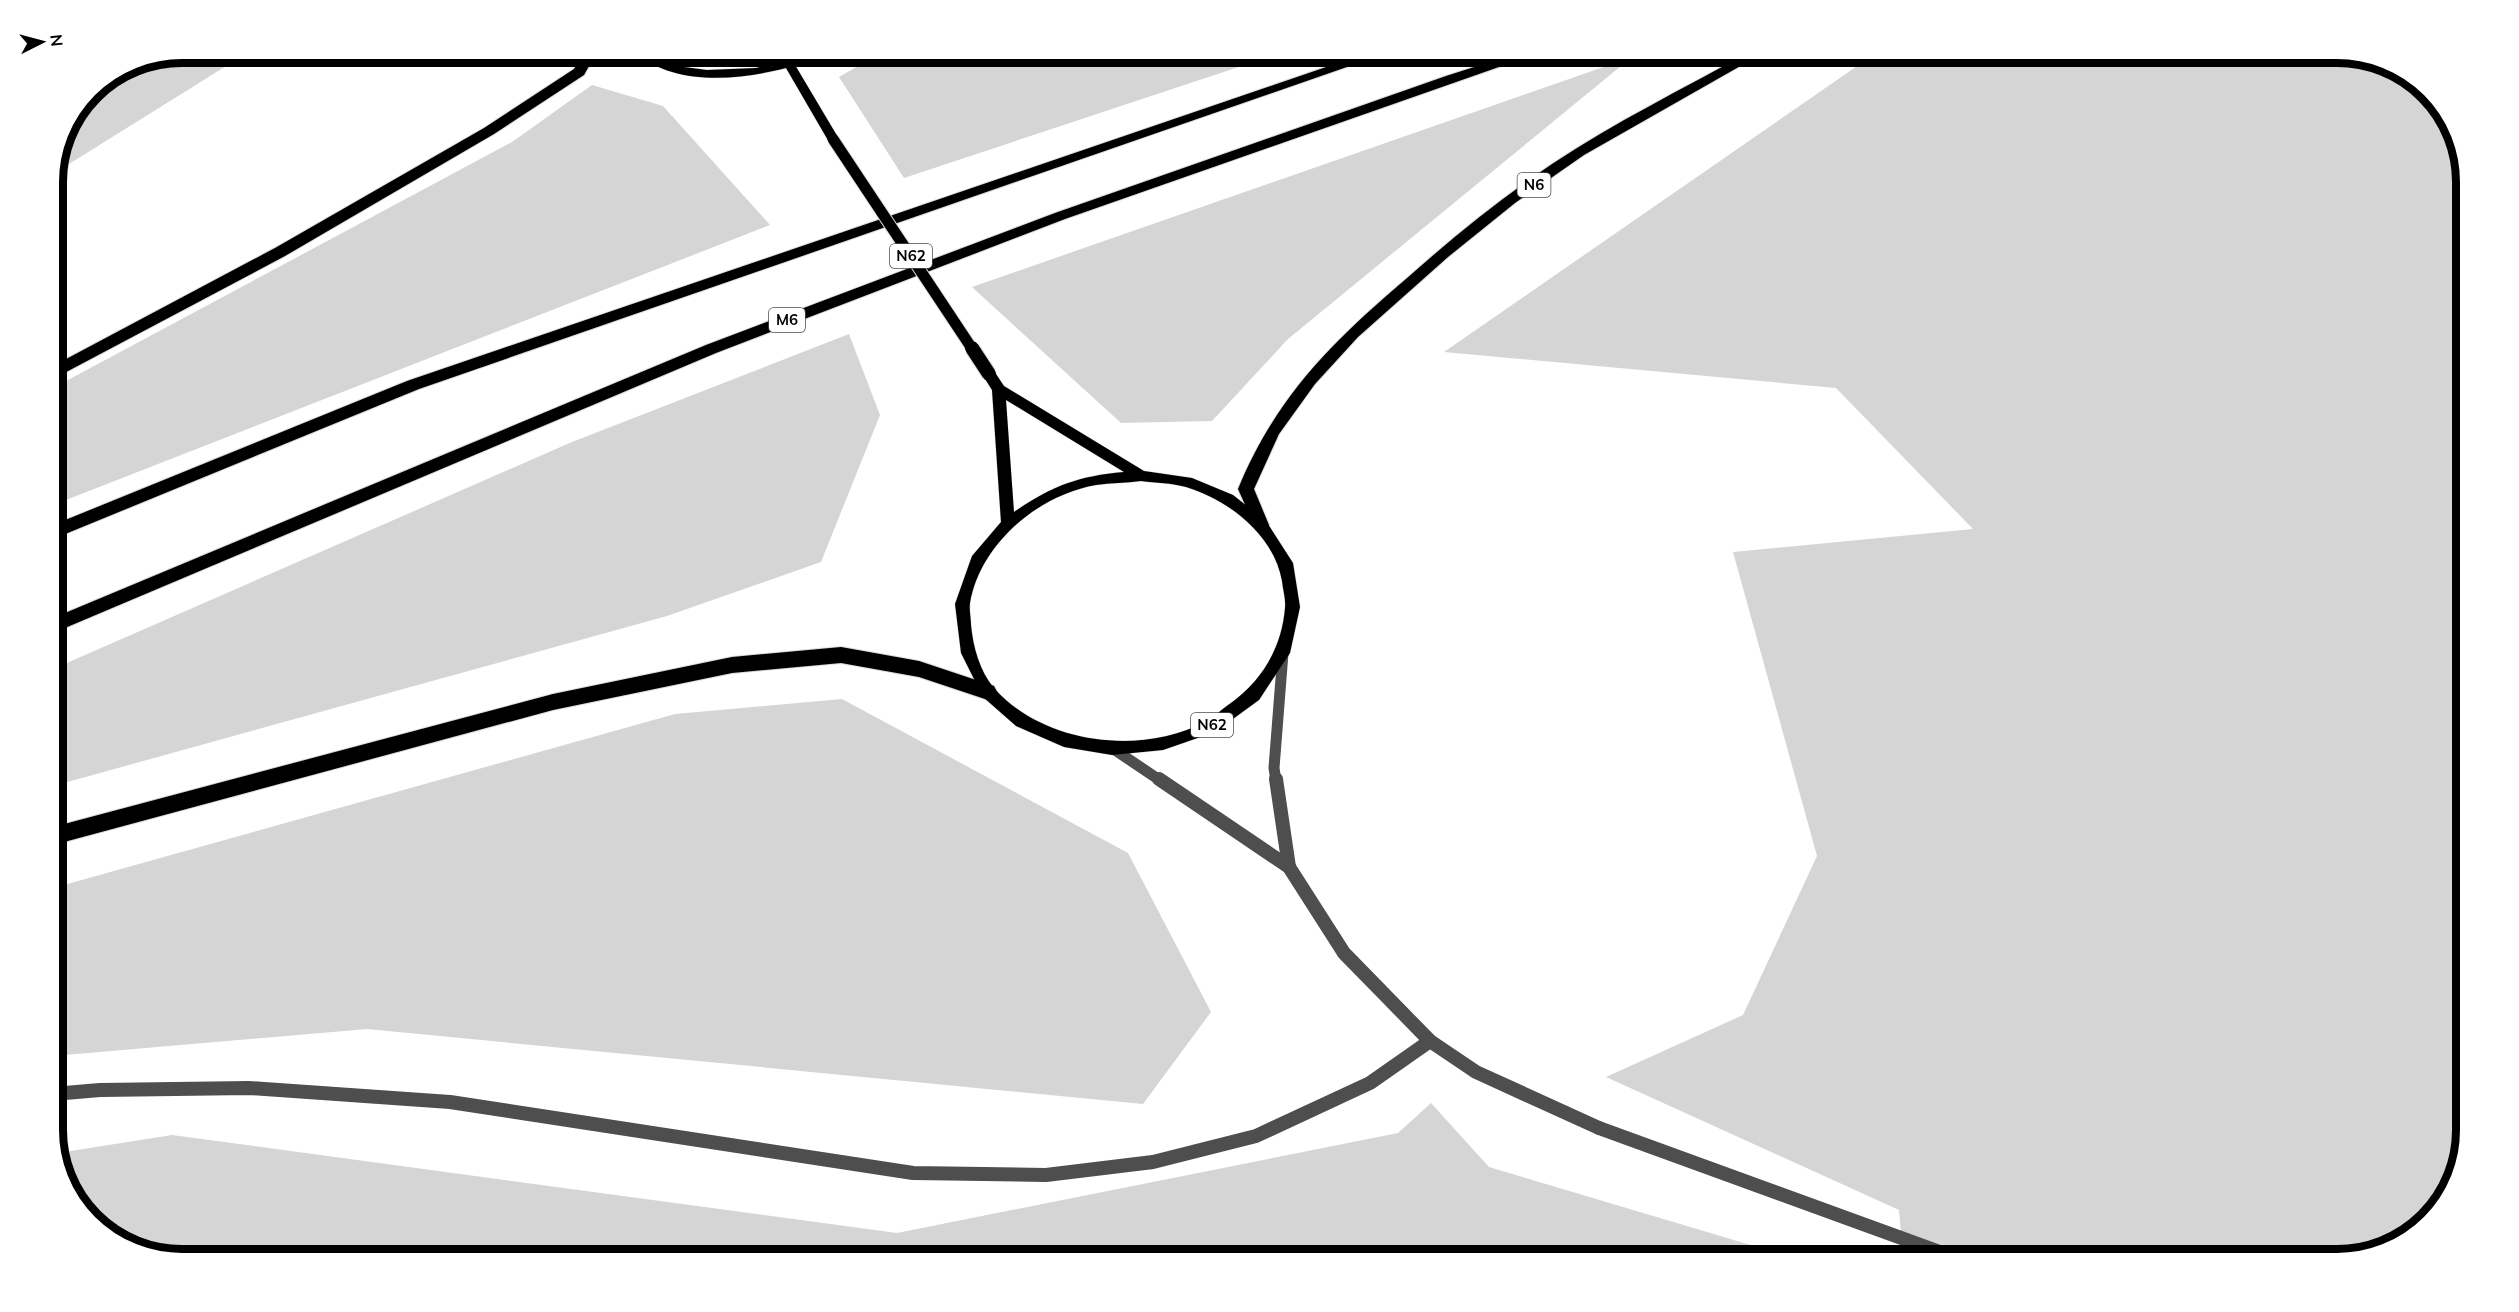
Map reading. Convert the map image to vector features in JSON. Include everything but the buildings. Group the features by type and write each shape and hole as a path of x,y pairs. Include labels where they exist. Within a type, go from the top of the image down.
{"highway":[{"path":"63,368 280,252 489,131 579,72 584,63"},
{"path":"63,528 413,385 1352,63"},
{"name":"M6","path":"63,622 711,349 1060,216 1501,63"},
{"name":"N6","path":"1261,525 1246,489 1264,444 1279,419 1304,387 1372,315 1464,235 1578,153 1658,106 1739,63"},
{"path":"63,833 553,702 732,665 841,655 919,669 988,692"}],"main road":[{"path":"659,63 693,72 741,74 798,63"},
{"name":"N62","path":"790,66 833,138 999,389 1141,476"},
{"name":"N62","path":"999,389 1008,523"},
{"name":"N62","path":"1141,476 1187,483 1228,499 1261,525 1286,563 1288,574 1293,607 1283,653 1254,694 1210,727 1163,743 1112,748 1064,740 1021,721 988,692 966,649 962,604 977,560 1008,523 1050,495 1094,480 1141,476"}],"street":[{"path":"1283,653 1274,768 1289,867"},
{"path":"1112,748 1289,867 1344,953 1430,1041 1476,1072 1599,1128 1929,1249"},
{"path":"63,1093 100,1090 249,1088 450,1102 913,1173 1046,1175 1152,1162 1256,1136 1370,1083 1430,1041"}],"shaded area":[{"path":"231,63 64,167 72,136 83,116 98,98 116,83 136,72 158,65"},
{"path":"864,63 1251,63 904,178 839,77"},
{"path":"1615,63 1625,63 1288,339 1212,421 1121,423 972,287"},
{"path":"1862,63 2337,63 2353,64 2383,72 2416,92 2427,103 2444,129 2454,158 2456,174 2456,1130 2450,1169 2431,1203 2410,1224 2397,1233 2383,1240 2353,1248 1902,1249 1899,1210 1606,1077 1743,1015 1817,856 1733,552 1973,529 1836,388 1444,352"},
{"path":"592,85 663,106 770,225 63,501 63,383 512,142"},
{"path":"849,334 880,415 821,562 667,616 63,783 63,665 572,442"},
{"path":"842,699 1128,853 1211,1012 1143,1104 367,1029 63,1055 63,885 675,714"},
{"path":"1431,1103 1489,1167 1764,1249 182,1249 143,1243 103,1220 92,1209 75,1183 65,1152 172,1135 897,1233 1398,1133"}]}
